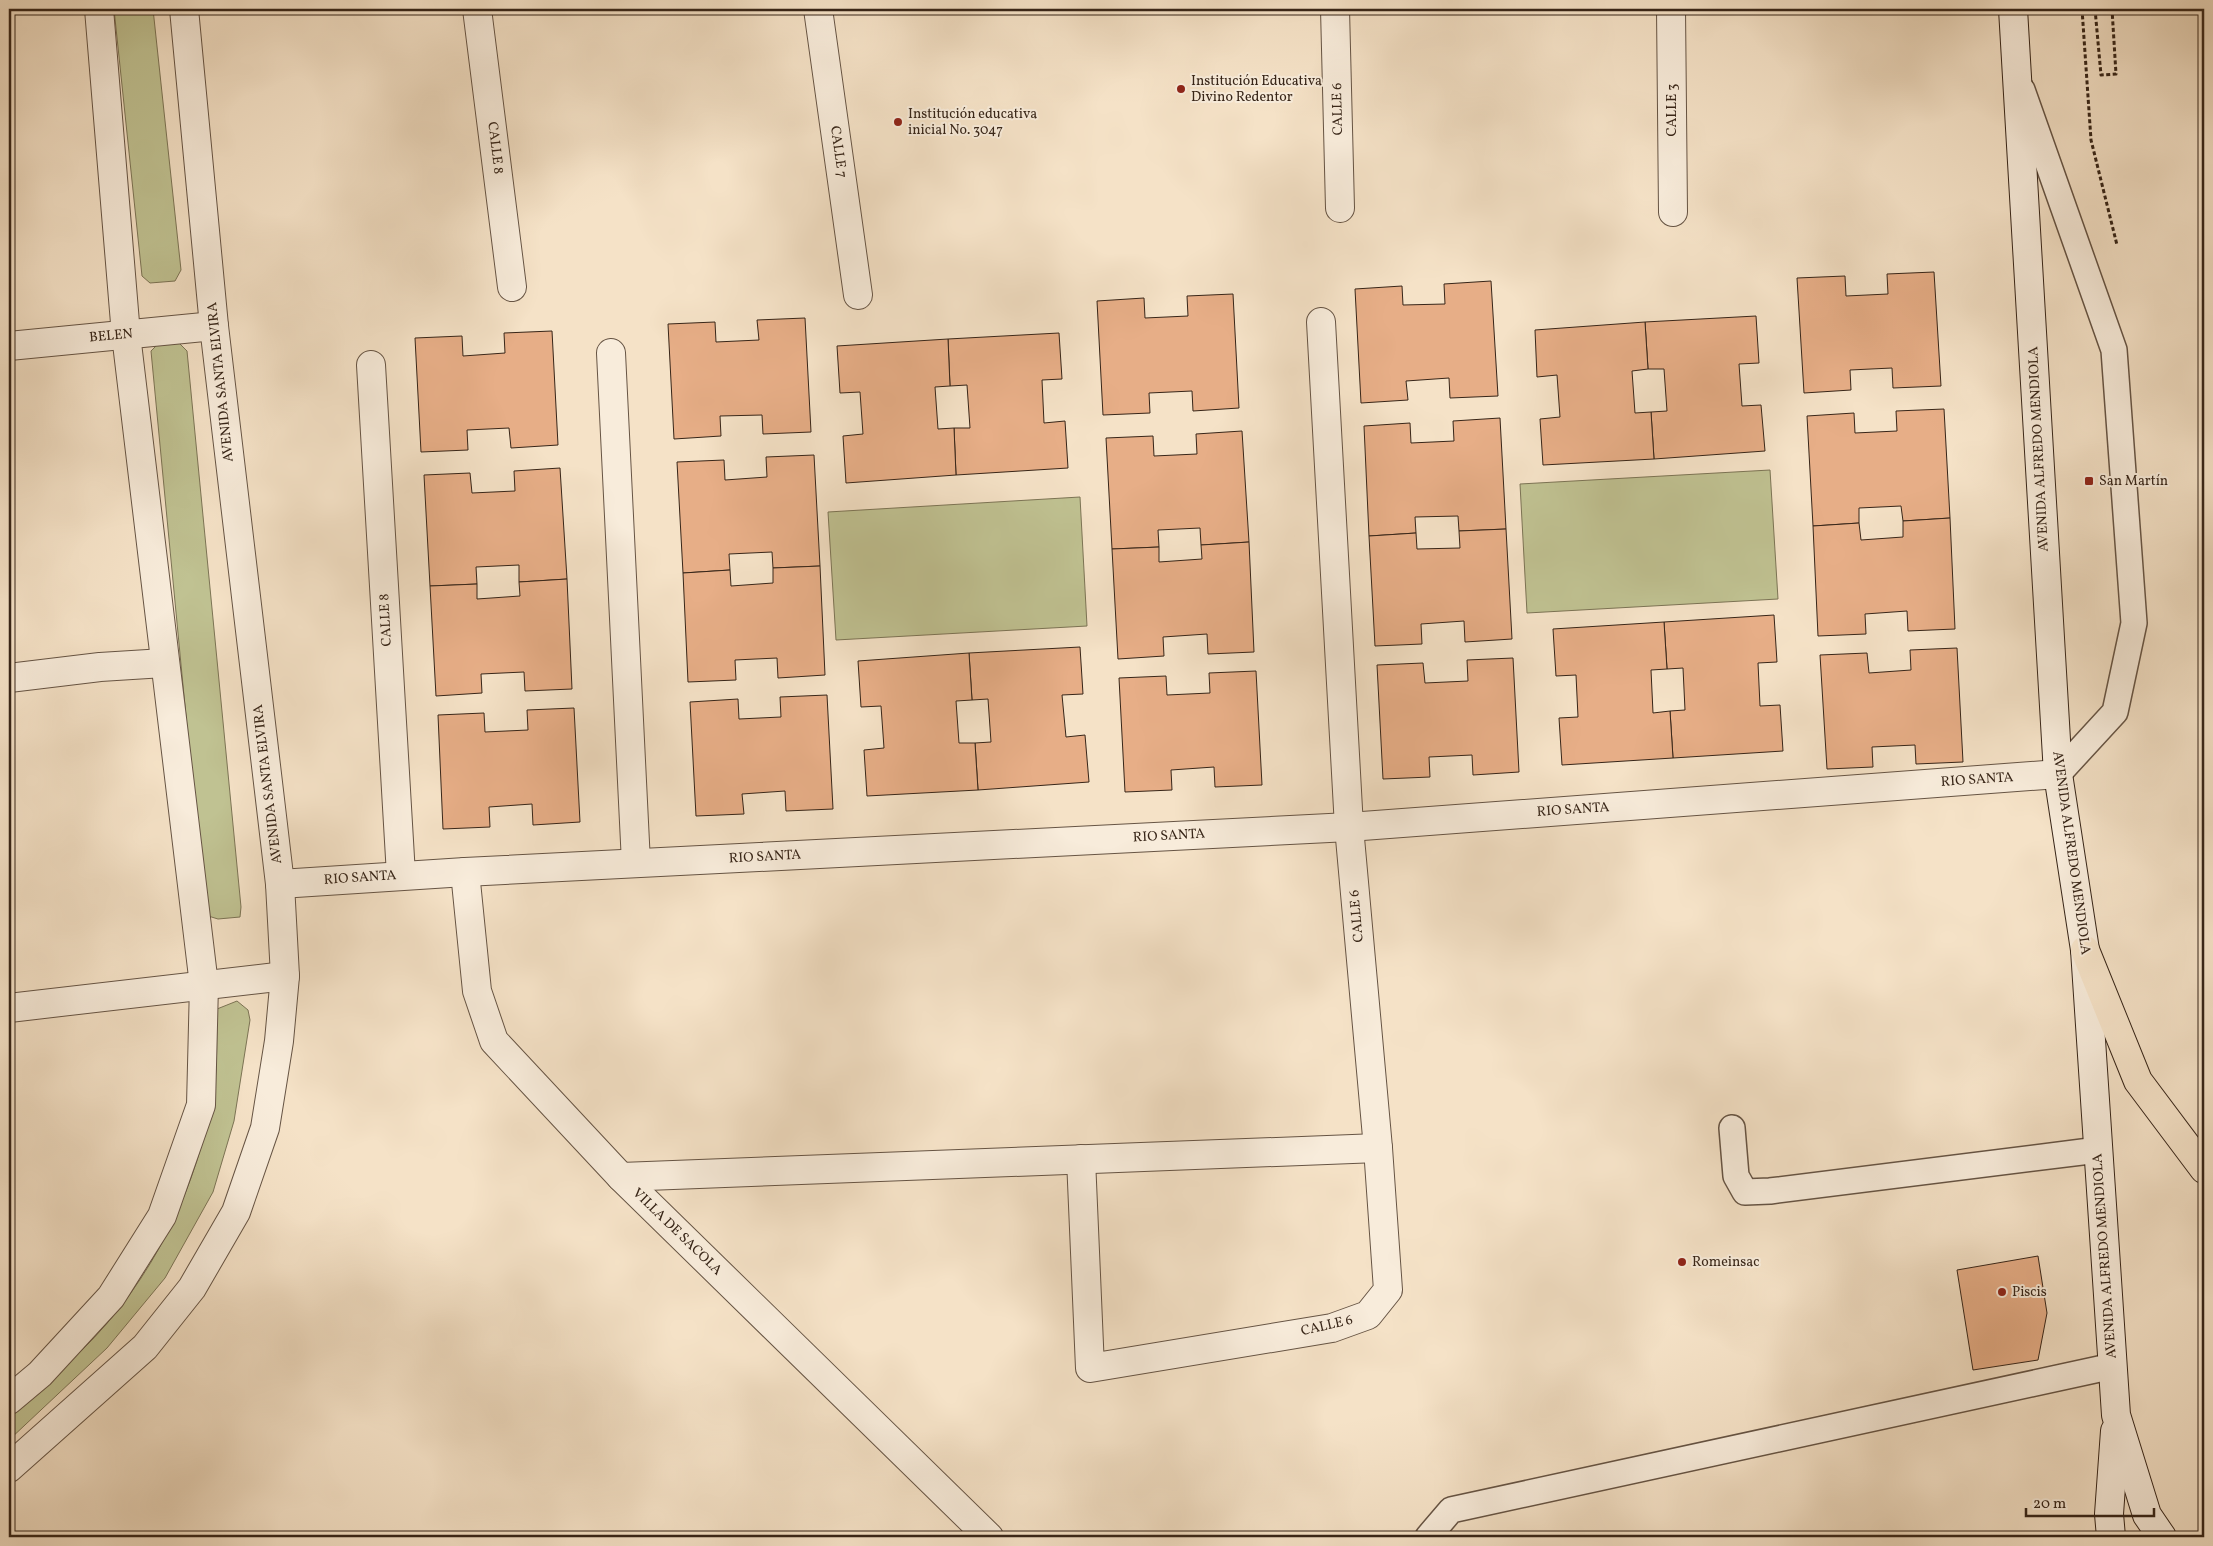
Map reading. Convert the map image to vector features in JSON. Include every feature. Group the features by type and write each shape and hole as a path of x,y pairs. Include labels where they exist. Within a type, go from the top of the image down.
{"highway":[{"path":"2085,950 2138,1081 2204,1169"}],"street":[{"path":"9,1400 40,1374 111,1297 162,1216 200,1105 204,985 126,335 99,9"},
{"name":"AVENIDA SANTA ELVIRA","path":"9,1468 145,1347 192,1288 236,1212 265,1128 279,1041 285,976 280,884 214,326 184,9"},
{"name":"CALLE 8","path":"477,9 512,287"},
{"name":"CALLE 7","path":"818,9 858,294"},
{"name":"CALLE 6","path":"1335,9 1340,208"},
{"name":"CALLE 3","path":"1671,9 1673,212"},
{"name":"AVENIDA ALFREDO MENDIOLA","path":"2013,9 2058,774 2085,950 2116,1415 2147,1516 2162,1537"},
{"name":"CALLE 6","path":"1081,1159 1090,1368 1332,1328 1368,1316 1388,1290 1378,1148 1349,827 1321,322"},
{"name":"BELEN","path":"9,346 214,326"},
{"path":"611,353 636,863"},
{"name":"CALLE 8","path":"371,366 401,875"},
{"path":"9,678 100,667 164,663"},
{"name":"RIO SANTA","path":"280,884 401,875 1349,827 2058,774"},
{"name":"VILLA DE SACOLA","path":"466,872 477,991 494,1042 621,1177 990,1537"},
{"path":"9,1008 285,976"},
{"path":"621,1177 1378,1148"},
{"path":"2111,1537 2109,1514 2116,1415"}],"lane":[{"path":"2017,76 2114,350 2134,623 2115,712 2058,774"},
{"path":"1732,1128 1736,1176 1745,1192 1780,1190 2098,1150"},
{"path":"1428,1537 1451,1510 2113,1366"}],"path":[{"path":"2082,9 2091,140 2119,253"},
{"path":"2095,9 2101,75 2116,74 2112,9"}],"green space":[{"path":"114,9 153,9 181,270 175,281 150,283 142,276"},
{"path":"178,342 187,351 241,907 240,917 218,919 205,915 151,351 157,345"},
{"path":"1770,470 1778,599 1527,613 1520,484"},
{"path":"1080,497 1087,626 836,640 828,512"},
{"path":"237,1001 248,1010 250,1020 234,1121 213,1192 165,1278 107,1348 9,1440 9,1418 72,1360 106,1324 130,1295 168,1230 184,1196 197,1161 207,1125 215,1078 217,1009"}],"building":[{"path":"1934,272 1941,386 1893,388 1892,368 1850,370 1851,390 1804,393 1797,278 1845,276 1846,296 1888,294 1887,274"},
{"path":"1491,281 1498,396 1450,398 1449,378 1406,381 1408,400 1361,403 1355,289 1402,286 1403,305 1445,304 1444,284"},
{"path":"1233,294 1239,408 1193,411 1192,391 1149,393 1150,413 1103,415 1097,301 1144,298 1145,318 1188,316 1187,296"},
{"path":"1756,316 1759,363 1739,364 1742,406 1761,405 1765,451 1654,459 1651,412 1667,411 1664,369 1648,369 1645,322"},
{"path":"805,318 811,432 763,434 762,415 720,416 721,436 674,439 668,324 715,322 716,342 759,340 757,320"},
{"path":"1645,322 1648,369 1632,371 1635,413 1651,412 1654,459 1543,465 1540,419 1560,417 1557,375 1537,377 1535,330"},
{"path":"552,331 558,445 511,448 509,428 467,430 468,450 421,452 415,338 462,336 463,356 505,353 504,333"},
{"path":"1059,333 1062,379 1042,380 1044,423 1065,421 1068,468 956,475 954,428 970,428 967,385 950,386 948,339"},
{"path":"948,339 950,386 935,387 938,429 954,428 956,475 846,483 843,436 863,434 860,392 840,393 837,346"},
{"path":"1944,409 1950,518 1903,521 1901,506 1859,508 1859,523 1813,526 1807,416 1854,413 1855,433 1897,431 1896,411"},
{"path":"1500,418 1506,529 1459,531 1458,516 1415,517 1416,533 1369,536 1364,426 1410,423 1411,443 1454,441 1453,421"},
{"path":"1242,431 1249,542 1201,545 1200,528 1158,530 1159,547 1112,549 1106,438 1153,436 1154,456 1197,454 1196,434"},
{"path":"814,455 820,566 773,568 772,552 729,554 730,570 683,573 677,462 724,460 725,480 767,477 766,457"},
{"path":"560,468 567,579 519,582 519,565 476,567 477,584 430,586 424,475 470,473 472,493 515,491 514,471"},
{"path":"1950,518 1955,629 1908,631 1907,611 1865,614 1866,634 1818,636 1813,526 1859,523 1861,540 1903,537 1903,521"},
{"path":"1506,529 1512,639 1465,642 1464,621 1421,624 1422,644 1375,646 1369,536 1416,533 1417,549 1460,548 1459,531"},
{"path":"1249,542 1254,652 1208,654 1207,634 1163,637 1164,656 1118,659 1112,549 1159,547 1159,562 1202,559 1201,545"},
{"path":"820,566 825,675 778,678 777,658 735,660 736,680 688,682 683,573 730,570 731,586 773,583 773,568"},
{"path":"567,579 572,689 525,691 524,672 481,674 482,693 436,696 430,586 477,584 477,599 520,596 519,582"},
{"path":"1774,615 1777,662 1758,663 1760,706 1780,705 1783,751 1673,758 1670,711 1685,710 1683,668 1667,669 1664,622"},
{"path":"1664,622 1667,669 1651,670 1653,713 1670,711 1673,758 1562,765 1559,718 1578,717 1576,675 1556,676 1553,629"},
{"path":"1080,647 1083,694 1062,695 1066,737 1085,735 1089,782 978,790 975,743 991,742 988,699 972,700 969,653"},
{"path":"1957,648 1963,762 1916,764 1915,745 1872,747 1873,767 1827,769 1820,655 1867,653 1869,673 1911,670 1910,650"},
{"path":"969,653 972,700 956,701 959,743 975,743 978,790 867,796 864,750 884,748 881,706 861,707 858,661"},
{"path":"1513,658 1519,772 1473,775 1472,755 1429,757 1430,777 1383,779 1377,665 1423,663 1425,683 1468,681 1467,660"},
{"path":"1256,671 1262,785 1215,787 1214,767 1171,770 1172,790 1125,792 1119,678 1166,676 1167,695 1210,693 1209,673"},
{"path":"827,695 833,809 786,811 785,791 742,794 744,814 696,816 690,702 738,699 739,719 781,717 780,697"},
{"path":"574,708 580,822 533,825 532,804 489,807 490,827 443,829 438,715 484,713 485,732 528,730 527,710"},
{"name":"Piscis","path":"2038,1256 2047,1313 2038,1360 1973,1370 1957,1270"}],"place":[{"name":"Institución Educativa Divino Redentor","path":"1181,89"},
{"name":"Institución educativa inicial No. 3047","path":"898,122"},
{"name":"San Martín","path":"2089,481"},
{"name":"Romeinsac","path":"1682,1262"},
{"name":"Piscis","path":"2002,1292"}]}
